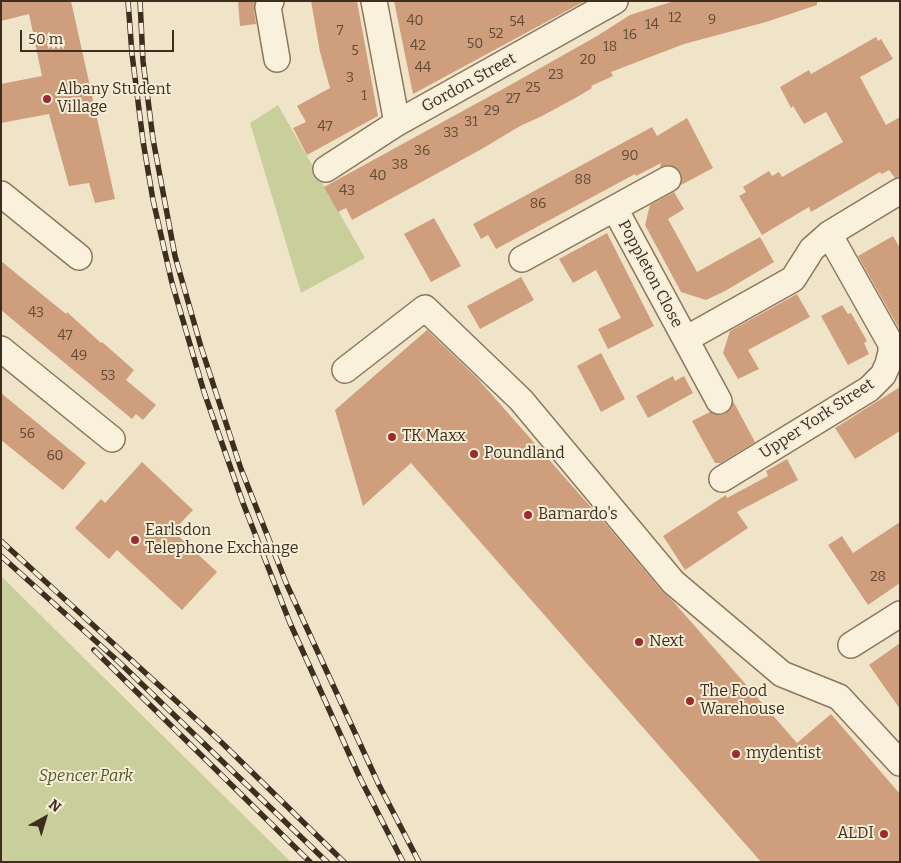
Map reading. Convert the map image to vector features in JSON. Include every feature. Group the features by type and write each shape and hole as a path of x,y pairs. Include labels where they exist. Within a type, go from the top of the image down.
{"street":[{"path":"271,1 268,8 276,58"},
{"path":"374,1 397,123"},
{"name":"Gordon Street","path":"326,169 397,123 615,1"},
{"name":"Poppleton Close","path":"522,259 668,179"},
{"path":"829,234 900,191"},
{"path":"1,194 79,258"},
{"name":"Poppleton Close","path":"615,209 719,401"},
{"name":"Poppleton Close","path":"686,339 793,279 812,249 829,234"},
{"name":"Upper York Street","path":"722,479 869,389 882,375 888,364 891,344 829,234"},
{"path":"345,370 425,308 521,400 673,582 782,674 839,697 900,763"},
{"path":"1,349 112,439"},
{"path":"851,646 900,614"}],"green space":[{"path":"278,105 365,258 301,293 250,123"},
{"name":"Spencer Park","path":"1,576 89,663 291,862 1,862"}],"building":[{"name":"Albany Student Village","path":"1,1 71,1 115,199 95,203 89,183 69,186 49,114 1,123 1,84 42,76 29,14 1,21"},
{"path":"238,1 255,1 256,24 240,26"},
{"path":"311,1 357,1 378,116 307,155 293,128 306,122 297,106 330,88 320,52"},
{"path":"394,1 585,1 413,94"},
{"path":"674,1 817,1 817,5 766,22 684,44 611,72 613,76 591,86 592,88 579,96 520,126 352,220 346,208 338,212 324,187 512,84 630,15"},
{"path":"876,37 878,41 881,39 893,59 860,77 886,125 900,117 900,177 895,178 889,170 882,174 880,172 811,212 809,207 762,235 739,196 746,192 743,187 769,171 772,176 779,172 782,177 843,142 826,112 804,124 793,106 791,108 780,87 809,70 811,74"},
{"path":"687,118 713,168 681,185 680,172 675,167 669,165 660,167 661,163 636,176 635,174 496,249 488,235 481,239 473,224 652,127 657,136"},
{"path":"674,192 684,209 668,219 697,272 760,237 774,262 706,300 681,292 645,225 650,205"},
{"path":"434,218 461,266 431,282 404,234"},
{"path":"607,233 654,326 608,349 598,329 621,318 596,270 573,283 559,259"},
{"path":"893,236 900,248 900,330 858,256"},
{"path":"1,261 66,314 67,312 134,370 126,380 156,405 143,420 136,414 132,419 1,310"},
{"path":"521,277 534,300 480,329 467,306"},
{"path":"797,294 810,317 748,350 759,369 738,379 723,353 730,331"},
{"path":"842,305 848,314 851,313 867,341 864,343 869,354 848,365 821,316"},
{"path":"427,330 478,379 797,743 831,714 900,794 900,862 761,862 411,463 363,506 335,410"},
{"path":"601,353 625,399 601,412 577,366"},
{"path":"673,376 675,381 684,376 693,393 648,418 636,396"},
{"path":"900,387 900,431 855,459 835,428"},
{"path":"1,393 86,463 63,490 1,440"},
{"path":"733,401 755,442 721,463 715,463 692,421 710,412 718,415 725,414 731,409"},
{"path":"787,459 798,480 737,512 748,528 685,570 663,536 726,495 727,498 768,476 766,471"},
{"name":"Earlsdon Telephone Exchange","path":"142,462 193,510 173,531 217,572 182,610 117,550 109,559 75,528 101,499 105,503"},
{"path":"900,522 900,583 868,605 828,545 842,536 853,553"},
{"path":"900,643 900,709 869,665"}],"railway":[{"path":"128,1 132,54 153,200 172,283 204,392 243,503 290,623 360,778 403,862"},
{"path":"140,1 143,61 153,139 175,256 201,347 241,469 287,585 379,785 419,862"},
{"path":"1,541 220,741 344,862"},
{"path":"1,556 120,663 327,862"},
{"path":"94,650 310,862"}],"place":[{"name":"Albany Student Village","path":"47,99"},
{"name":"TK Maxx","path":"392,437"},
{"name":"Poundland","path":"474,454"},
{"name":"Barnardo's","path":"528,515"},
{"name":"Earlsdon Telephone Exchange","path":"135,540"},
{"name":"Next","path":"639,642"},
{"name":"The Food Warehouse","path":"690,701"},
{"name":"mydentist","path":"736,754"},
{"name":"ALDI","path":"884,834"}]}
